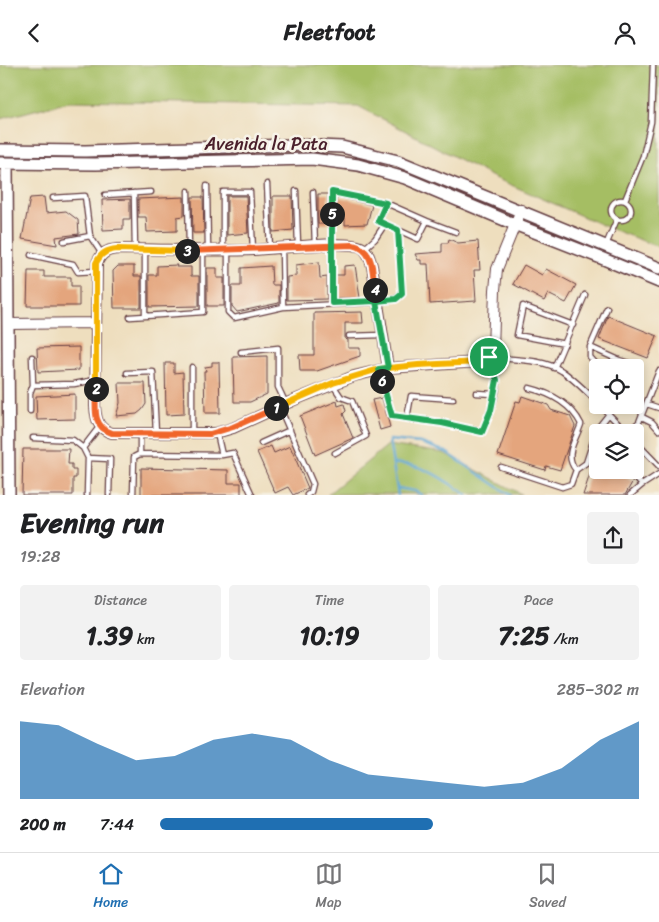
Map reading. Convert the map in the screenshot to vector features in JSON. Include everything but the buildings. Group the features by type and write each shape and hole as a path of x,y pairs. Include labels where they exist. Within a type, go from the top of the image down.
{"main road":[{"name":"Avenida la Pata","path":"0,150 85,151 295,145 342,147 398,161 659,268"},
{"name":"Avenida la Pata","path":"2,162 94,164 312,159 358,165 405,177 514,224 659,282"},
{"path":"2,162 9,324 9,495"}],"street":[{"path":"383,369 382,335 372,266 364,249 353,245 332,245 253,250 109,250 102,254 96,263 96,414 100,426 112,433 216,433 333,383 383,369 480,362 489,357 493,349 496,278 502,255 520,211"},
{"path":"9,324 96,323"}],"lane":[{"path":"624,200 644,156 651,121 653,65"},
{"path":"266,184 270,249"},
{"path":"130,317 203,312 207,186"},
{"path":"188,191 189,251"},
{"path":"296,191 298,247"},
{"path":"105,195 151,192"},
{"path":"253,250 250,192 224,192 228,313 234,318 283,307 396,299 402,294 398,230"},
{"path":"313,192 315,246"},
{"path":"332,303 332,192 386,203 456,232"},
{"path":"134,193 145,316"},
{"path":"54,198 86,196 90,236 102,254"},
{"path":"624,200 631,208 630,214 625,219 617,219 611,213 612,207 615,201 624,200"},
{"path":"386,203 378,221 418,239 427,221"},
{"path":"601,258 617,219"},
{"path":"364,249 375,239 385,224"},
{"path":"64,241 90,236"},
{"path":"282,248 283,307"},
{"path":"31,255 73,264 78,272 96,271"},
{"path":"554,367 585,295"},
{"path":"565,344 517,335 522,306 573,325"},
{"path":"592,359 590,347 607,308"},
{"path":"349,336 382,335"},
{"path":"590,347 617,359"},
{"path":"240,352 278,348 278,387 282,405 290,430 313,484 311,492 307,495"},
{"path":"30,411 30,393 33,385 32,357"},
{"path":"383,369 392,416 442,423 482,432 491,410 497,380 489,357 535,362 554,367 561,370 589,394"},
{"path":"192,367 192,434"},
{"path":"637,424 642,417 659,371"},
{"path":"127,373 153,372 156,434"},
{"path":"33,385 74,384 96,380"},
{"path":"333,383 341,397 352,401 366,436 335,453"},
{"path":"529,388 552,395 573,411 577,417 581,424 569,458 571,465 576,470"},
{"path":"476,393 494,394"},
{"path":"407,418 411,396 453,399"},
{"path":"647,404 659,408"},
{"path":"501,467 562,487 571,484 576,470 586,463 597,429 609,414 618,424"},
{"path":"642,417 652,422 659,430"},
{"path":"83,447 100,426"},
{"path":"260,443 290,430"},
{"path":"140,433 140,454"},
{"path":"216,433 222,455"},
{"path":"33,437 73,440 83,447 88,458 87,495"},
{"path":"644,450 659,466"},
{"path":"134,495 134,457 140,454 222,455 233,453 252,495"},
{"path":"88,458 110,459 109,495"},
{"path":"630,495 659,474"},
{"path":"636,479 642,485"}],"green space":[{"path":"0,65 659,65 659,247 609,228 493,177 358,106 69,101 0,119"},
{"path":"388,445 444,453 521,494 328,494"}],"waterway":[{"path":"398,495 389,440 421,443 446,452 510,495"},
{"path":"393,464 404,464 423,469 467,495"},
{"path":"397,488 415,491 422,495"}],"route":[{"path":"489,357 480,362 379,369 333,383 216,433 112,433 104,430 96,419 96,263 102,254 109,250 117,249 253,250 332,245 353,245 361,247 368,254 372,266 376,301 393,299 402,294 400,255 398,230 378,221 386,203 332,192 332,245 331,254 332,303 376,301 388,368 379,369 392,416 442,423 482,432 491,410 497,380 489,357"}]}
